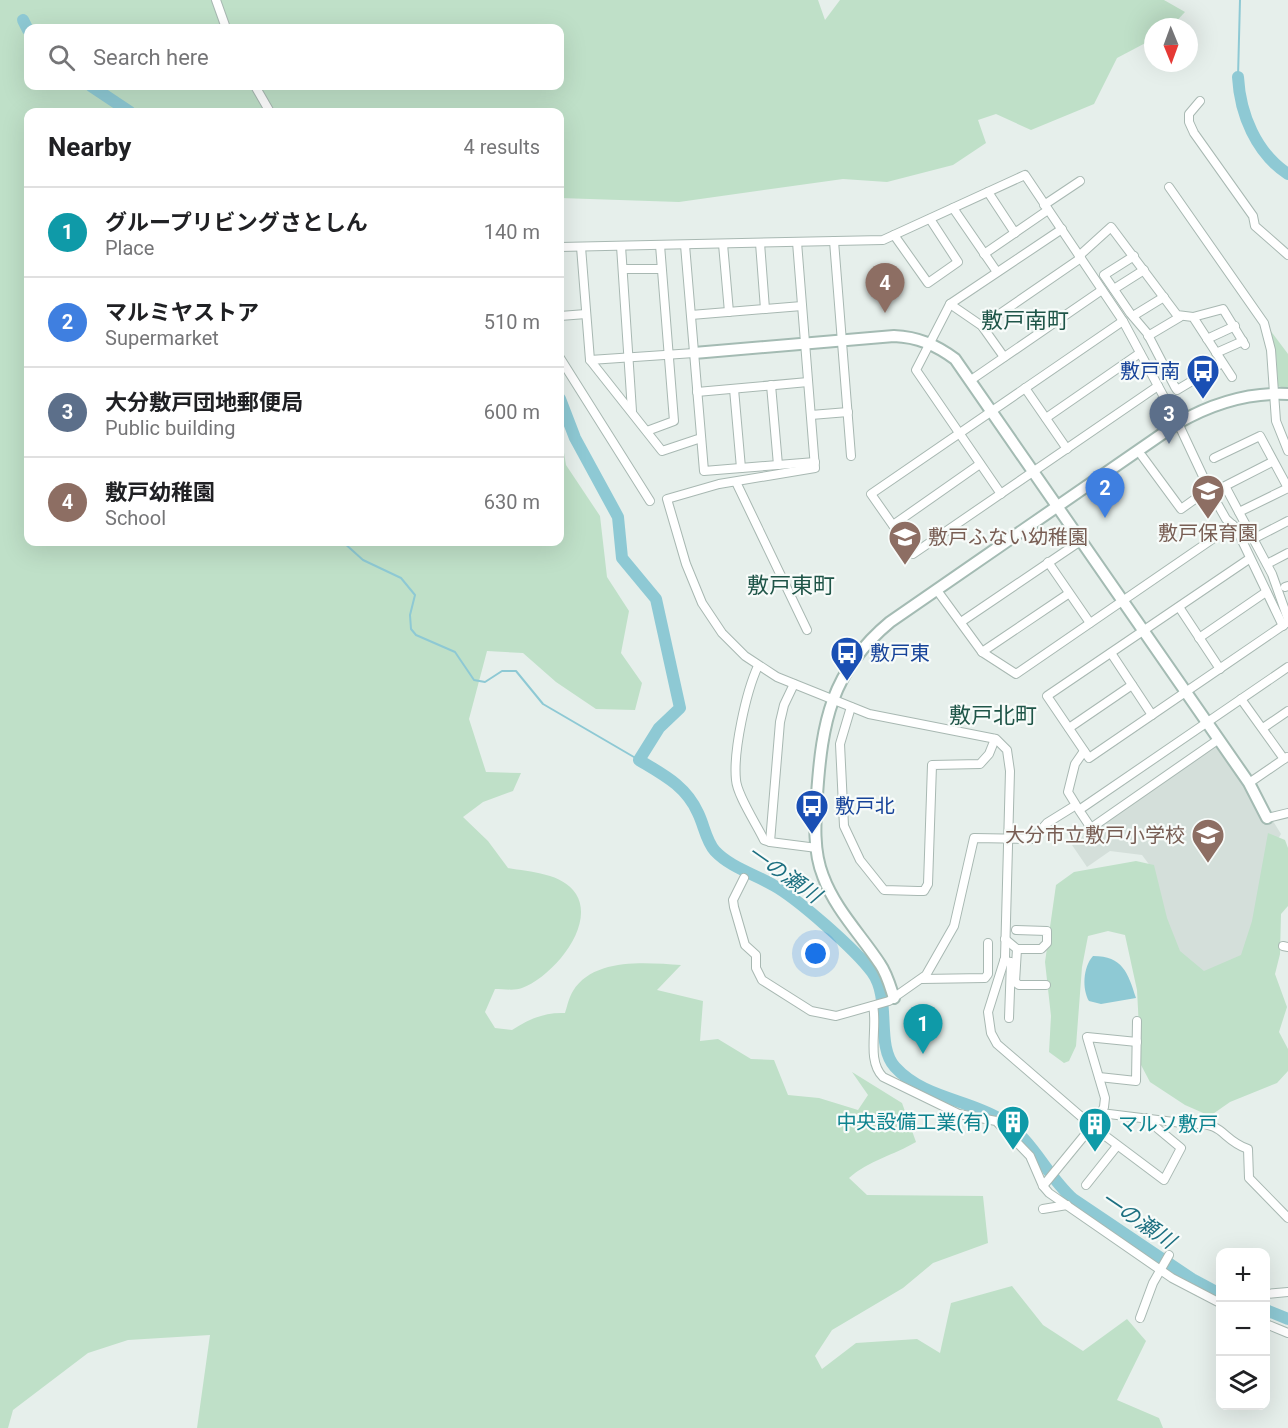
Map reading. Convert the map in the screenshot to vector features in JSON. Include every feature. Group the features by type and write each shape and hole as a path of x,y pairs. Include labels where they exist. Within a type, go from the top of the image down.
{"street":[{"path":"216,0 225,24"},
{"path":"257,90 268,108"},
{"path":"1200,101 1189,114 1194,133 1253,216 1255,226 1288,255"},
{"path":"564,247 883,240 1025,175 1123,321 1178,423 1209,489 1226,519 1233,525 1266,592 1286,622"},
{"path":"984,254 1015,233 1080,181"},
{"path":"1169,187 1263,323 1271,350 1276,421 1288,451"},
{"path":"988,192 1015,233"},
{"path":"954,208 997,272"},
{"path":"894,235 928,283 958,262 930,219"},
{"path":"982,326 1080,257 1111,227 1180,317"},
{"path":"1001,494 916,370 950,304 1062,229"},
{"path":"834,241 851,456"},
{"path":"797,242 815,468 736,482 667,499 690,575 702,603 722,633 758,666 794,684 886,719 995,738 1002,743 1010,759 1009,839 1004,962 988,1011 991,1033 997,1044 1092,1126 1164,1180 1181,1148 1145,1118"},
{"path":"760,243 765,309"},
{"path":"685,244 704,471 814,462"},
{"path":"723,244 729,312"},
{"path":"647,431 674,421 660,245"},
{"path":"621,246 632,411"},
{"path":"581,247 591,360 662,451 701,438"},
{"path":"1134,256 1104,275 1148,336 1177,390 1222,363"},
{"path":"622,269 661,269"},
{"path":"1114,289 1144,270"},
{"path":"971,380 1102,290"},
{"path":"1132,316 1164,297"},
{"path":"950,304 982,326 1004,357"},
{"path":"691,315 802,306"},
{"path":"1148,336 1180,317 1193,317 1223,309 1244,343 1216,353"},
{"path":"564,315 586,314"},
{"path":"1193,317 1232,377"},
{"path":"1123,321 871,494 914,554 1158,386"},
{"path":"1207,339 1235,326"},
{"path":"591,360 628,359 894,336 917,338 930,343 955,359 1250,783 1267,818 1288,813"},
{"path":"1046,418 1140,353"},
{"path":"564,364 650,501"},
{"path":"698,392 808,382"},
{"path":"771,386 778,465"},
{"path":"1025,388 1066,449"},
{"path":"734,389 741,468"},
{"path":"892,999 881,966 826,884 817,848 820,748 832,698 850,665 876,634 1178,423 1228,400 1273,393 1288,394"},
{"path":"811,415 848,412"},
{"path":"1214,458 1260,436 1288,488 1239,512"},
{"path":"1142,456 1181,509 1209,489"},
{"path":"1272,462 1225,486 1267,564 1286,622"},
{"path":"893,525 980,464"},
{"path":"736,482 807,630"},
{"path":"1254,539 1288,521"},
{"path":"939,592 982,652 1016,674 1233,525"},
{"path":"961,622 1082,540"},
{"path":"1267,564 1288,553"},
{"path":"1249,559 1047,696 1089,758 1286,622"},
{"path":"1048,562 1090,623"},
{"path":"1199,638 1266,592"},
{"path":"982,652 1068,594"},
{"path":"1179,607 1220,669"},
{"path":"1111,653 1152,715"},
{"path":"758,666 751,681 745,709 736,782 764,840 817,848"},
{"path":"1219,739 1091,828 1079,810 1288,667"},
{"path":"770,842 780,722 784,705 794,684"},
{"path":"1069,728 1132,685"},
{"path":"1241,699 1286,758 1250,783"},
{"path":"851,707 840,744 844,826 860,860 884,890 924,891 928,884 932,765 980,764 989,754 995,738"},
{"path":"1263,728 1288,711"},
{"path":"744,878 733,900 734,907 745,945 756,955 756,968 762,980 781,989 811,1011 836,1016 892,999 922,979 954,926 974,838 1033,839 1047,823 1076,805 1068,792 1075,764 1084,752"},
{"path":"1005,939 1017,949 1041,949 1047,943 1047,931 1016,930"},
{"path":"922,979 985,978 988,975 988,943"},
{"path":"1017,949 1016,982 1019,985 1046,985"},
{"path":"1004,962 1011,962 1009,1018"},
{"path":"875,1005 877,1071 883,1077 959,1114 996,1121 1030,1156 1044,1184 1067,1205 1161,1268 1219,1302"},
{"path":"1099,1077 1136,1081 1137,1022"},
{"path":"1044,1184 1101,1113 1105,1098 1087,1038 1137,1042"},
{"path":"1101,1113 1205,1123 1220,1128 1234,1144 1248,1149 1249,1178 1288,1218"},
{"path":"1086,1185 1117,1146"},
{"path":"1043,1209 1067,1205"},
{"path":"1140,1318 1168,1256"},
{"path":"1270,1294 1288,1292"},
{"path":"1270,1326 1288,1334"}],"shaded area":[{"name":"大分市立敷戸小学校","path":"1215,745 1246,790 1263,823 1273,821 1281,834 1273,847 1247,956 1210,974 1177,959 1154,871 1142,855 1110,851 1087,867 1072,845 1091,829"}],"green space":[{"path":"0,0 818,0 825,20 840,0 1164,0 1185,12 1179,18 1144,18 1144,44 1117,58 1094,104 1031,130 996,114 978,120 986,143 953,165 887,182 843,179 679,202 564,198 564,108 24,108 24,546 564,546 564,453 566,465 600,516 607,577 629,611 621,653 642,683 635,710 596,709 556,682 523,653 487,651 469,719 486,772 521,773 513,791 483,802 463,817 488,841 508,868 536,872 563,882 576,894 581,907 576,935 558,962 534,982 522,988 495,989 485,1012 495,1028 512,1030 537,1017 565,1013 573,991 582,980 607,967 637,963 681,965 657,990 703,1001 700,1041 718,1039 751,1059 774,1060 788,1095 819,1098 858,1110 868,1095 852,1072 902,1103 916,1142 864,1167 849,1178 867,1195 983,1196 988,1243 933,1263 903,1288 832,1330 815,1356 822,1369 856,1343 917,1339 940,1353 951,1303 1012,1286 1043,1325 1083,1351 1127,1319 1146,1341 1117,1400 1159,1418 1163,1428 197,1428 210,1335 128,1340 88,1353 13,1410 8,1428 0,1428"},
{"path":"1270,330 1288,354 1288,389 1278,386 1276,354"},
{"path":"1268,833 1285,840 1288,848 1288,906 1281,914 1280,954 1275,974 1287,1007 1279,1032 1288,1049 1288,1071 1277,1083 1230,1102 1210,1116 1185,1105 1150,1082 1141,1065 1137,990 1125,935 1108,931 1088,936 1082,967 1076,1046 1069,1061 1064,1063 1049,1052 1051,1016 1045,962 1056,885 1074,872 1136,861 1154,865 1167,918 1180,951 1204,971 1241,955 1252,921"}],"water":[{"path":"1093,956 1111,959 1118,963 1127,974 1136,998 1101,1004 1089,1001 1085,990 1085,978 1087,966"}],"waterway":[{"path":"1238,77 1240,0"},
{"name":"一の瀬川","path":"23,20 25,24"},
{"path":"1238,77 1242,105 1252,132 1267,155 1288,174"},
{"name":"一の瀬川","path":"97,90 124,108"},
{"name":"一の瀬川","path":"564,409 575,438 618,517 622,558 656,599 680,708 659,728 639,760 673,782 687,795 698,813 709,843 721,857 773,885 811,912 864,962 878,983 883,1008 886,1047 895,1067 906,1077 932,1092 1000,1119 1021,1136 1073,1199 1192,1279 1216,1292"},
{"path":"347,546 363,560 401,578 415,595 410,615 411,629 416,635 455,652 474,680 485,682 502,671 516,671 543,704 639,760"},
{"name":"一の瀬川","path":"1270,1312 1288,1319"}],"place":[{"name":"敷戸幼稚園","path":"885,313"},
{"name":"敷戸南","path":"1203,400"},
{"name":"大分敷戸団地郵便局","path":"1169,444"},
{"name":"マルミヤストア","path":"1105,518"},
{"name":"敷戸保育園","path":"1208,520"},
{"name":"敷戸ふない幼稚園","path":"905,566"},
{"name":"敷戸東","path":"847,682"},
{"name":"敷戸北","path":"812,835"},
{"name":"大分市立敷戸小学校","path":"1208,864"},
{"name":"グループリビングさとしん","path":"923,1054"},
{"name":"中央設備工業(有)","path":"1013,1151"},
{"name":"マルソ敷戸","path":"1095,1153"}],"district":[{"name":"敷戸南町","path":"1025,320"},
{"name":"敷戸東町","path":"791,585"},
{"name":"敷戸北町","path":"993,715"}]}
